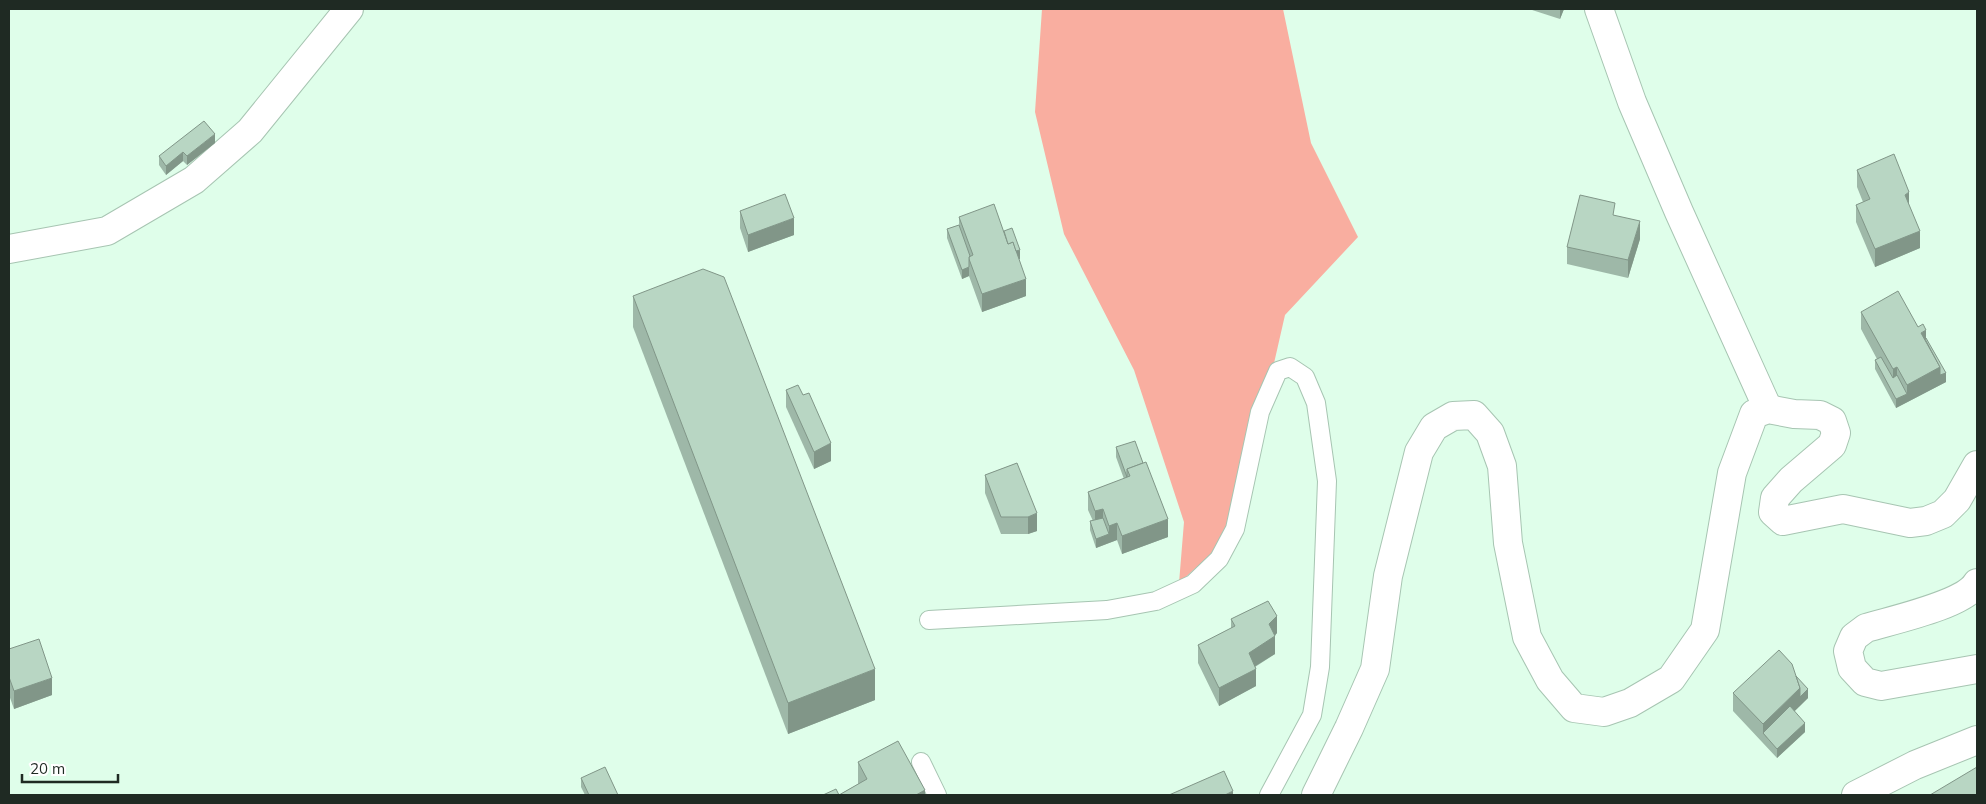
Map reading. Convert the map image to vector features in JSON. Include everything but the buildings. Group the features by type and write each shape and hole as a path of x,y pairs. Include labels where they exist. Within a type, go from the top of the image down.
{"street":[{"path":"9,249 107,231 194,180 250,132 349,9"},
{"path":"1599,9 1640,120 1679,212 1768,409"},
{"path":"1316,795 1349,728 1374,669 1388,576 1420,452 1434,427 1453,416 1474,415 1490,433 1502,466 1508,542 1527,637 1550,680 1574,708 1604,712 1630,703 1671,679 1705,630 1732,473 1754,414 1768,409 1794,414 1820,415 1832,422 1836,433 1832,445 1791,480 1775,498 1773,512 1783,521 1842,509 1910,523 1926,521 1943,514 1957,500 1977,465"},
{"path":"1977,583 1974,588 1957,600 1866,628 1854,637 1848,650 1852,668 1865,682 1881,686 1977,669"},
{"path":"1856,795 1915,764 1977,740"}],"lane":[{"path":"929,620 1107,610 1156,601 1193,584 1219,558 1235,530 1260,412 1278,372 1290,367 1305,377 1316,403 1327,481 1320,667 1312,715 1269,795"},
{"path":"921,762 937,795"}],"shaded area":[{"path":"1042,9 1283,9 1311,143 1358,237 1285,315 1254,451 1229,538 1179,583 1184,522 1134,370 1064,234 1035,112"}]}
